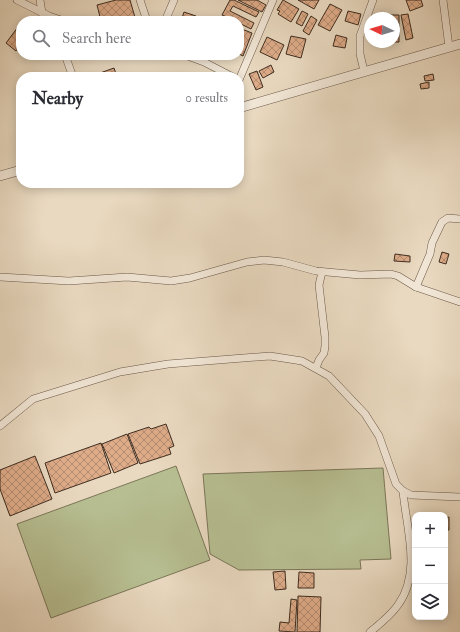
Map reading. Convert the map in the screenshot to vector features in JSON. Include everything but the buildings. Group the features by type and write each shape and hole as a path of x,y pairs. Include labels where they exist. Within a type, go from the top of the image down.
{"street":[{"path":"17,0 45,16"},
{"path":"40,0 47,16"},
{"path":"140,0 145,16"},
{"path":"167,16 174,0"},
{"path":"242,72 273,0"},
{"path":"364,71 359,44 360,36 373,0"},
{"path":"443,0 449,46"},
{"path":"244,107 460,44"},
{"path":"67,60 72,72"},
{"path":"199,60 223,72"},
{"path":"0,176 16,171"},
{"path":"416,286 430,254 432,243 442,222 448,218 460,219"},
{"path":"0,277 69,280 127,277 171,281 190,278 247,262 264,260 283,262 298,268 322,272 360,275 391,274 398,276 416,286 460,302"},
{"path":"316,368 324,353 325,346 319,285 322,272"},
{"path":"0,426 33,399 120,372 168,364 270,356 302,361 329,376 366,414 378,436 396,484 403,491 411,495 460,497"},
{"path":"370,632 393,611 409,584 410,552 403,491"}],"green space":[{"path":"176,466 210,560 51,618 17,524"},
{"path":"383,468 391,559 360,560 361,569 239,570 210,554 203,474"}]}
